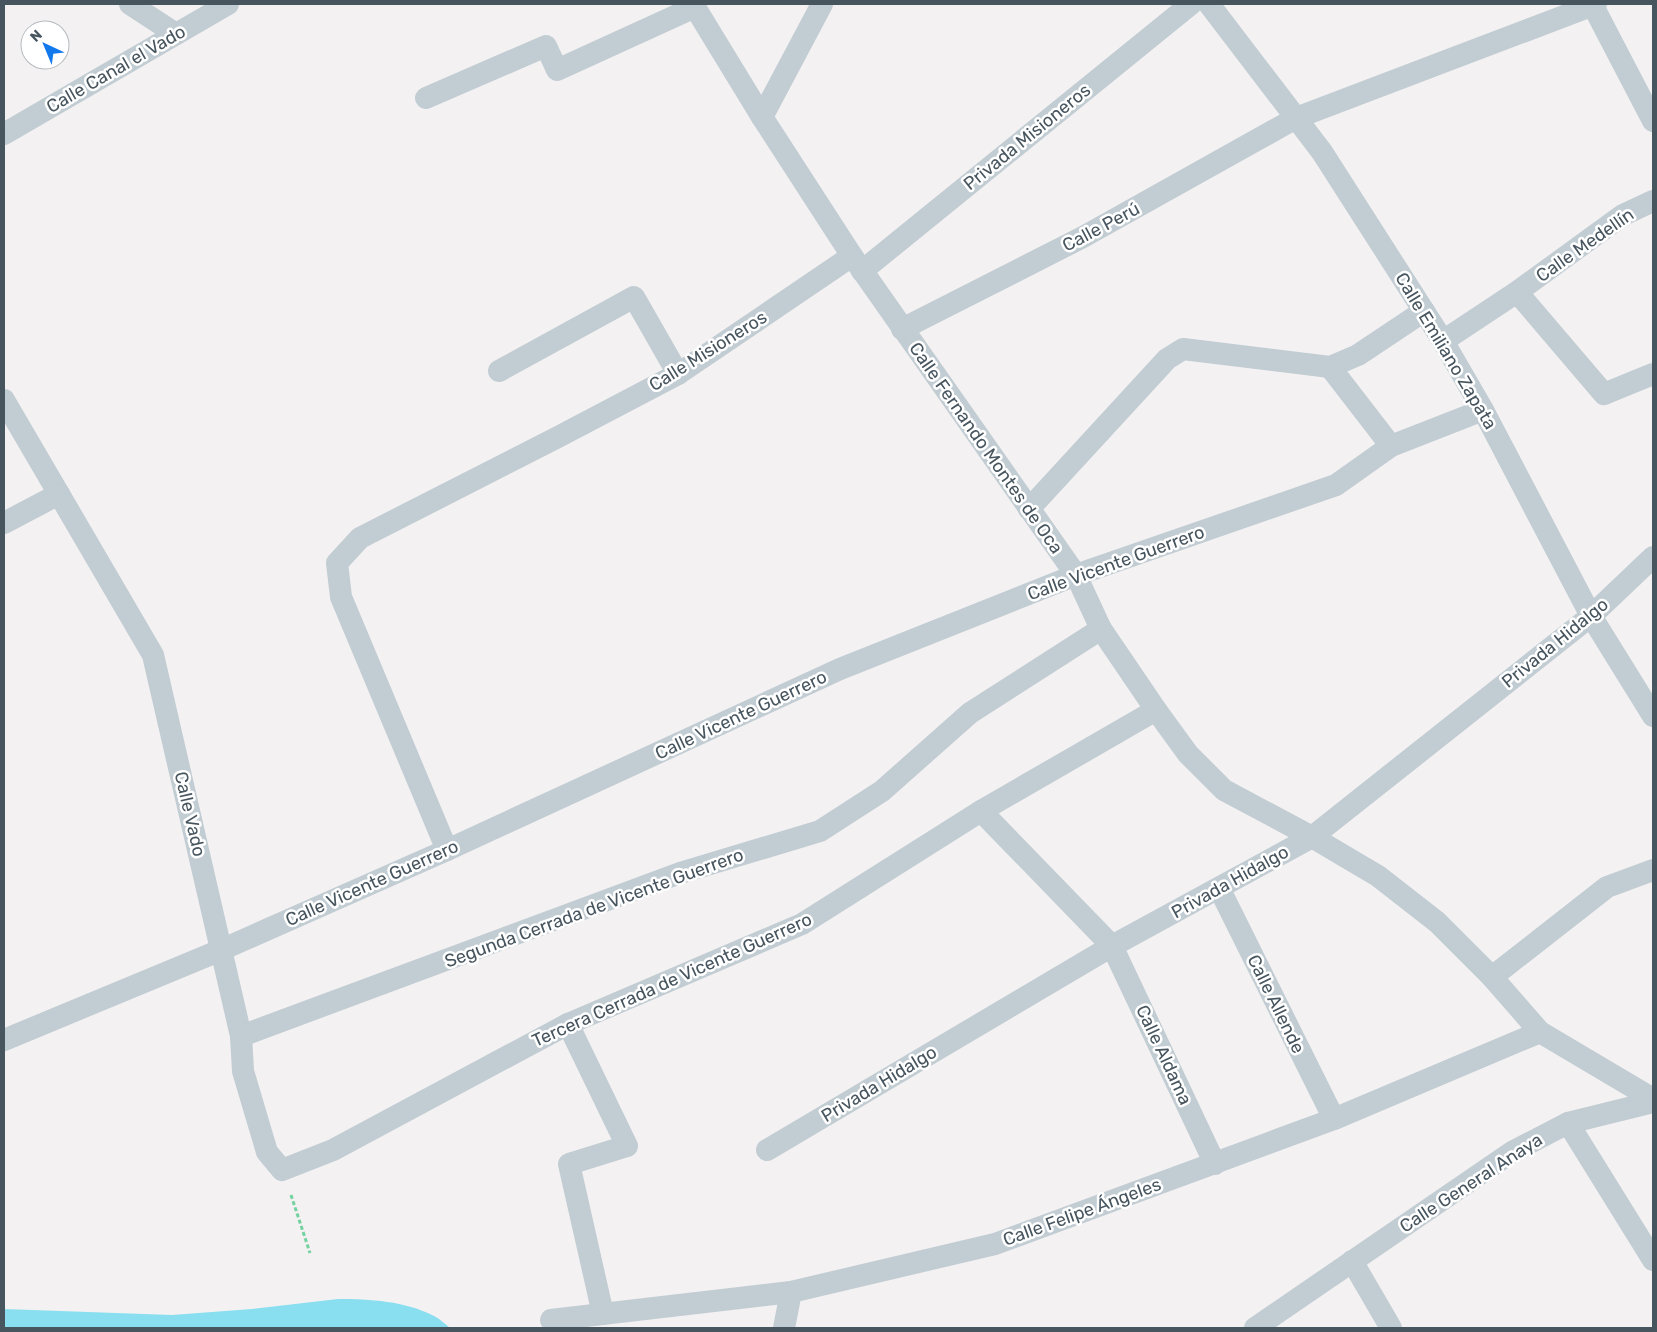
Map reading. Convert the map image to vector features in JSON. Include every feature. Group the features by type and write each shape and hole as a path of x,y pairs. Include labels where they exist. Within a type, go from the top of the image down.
{"street":[{"path":"130,4 176,34"},
{"name":"Calle Canal el Vado","path":"4,134 228,4"},
{"path":"762,117 822,4"},
{"name":"Privada Misioneros","path":"857,263 1191,4"},
{"name":"Calle Emiliano Zapata","path":"1209,4 1322,152 1443,341 1483,410 1591,616 1653,716"},
{"path":"426,98 546,46 557,70 694,5"},
{"name":"Calle Fernando Montes de Oca","path":"694,5 762,117 857,263 1076,575 1101,629 1188,754 1224,790 1378,876 1438,922 1492,977 1540,1032 1653,1100"},
{"path":"1594,5 1653,121"},
{"name":"Calle Perú","path":"902,329 1083,237 1296,118 1594,5"},
{"name":"Calle Medellín","path":"1443,341 1517,292 1623,215 1653,200"},
{"name":"Calle Misioneros","path":"447,850 341,597 337,563 360,538 678,374 857,263"},
{"path":"1517,292 1604,394 1653,374"},
{"path":"499,371 634,297 678,374"},
{"path":"1029,508 1167,359 1183,349 1330,367 1358,355 1424,312"},
{"path":"1330,367 1391,446"},
{"name":"Calle Vado","path":"4,400 153,655 241,1036 243,1071 267,1152 282,1170"},
{"name":"Calle Vicente Guerrero","path":"4,1040 221,950 447,850 840,669 1076,575 1336,485 1391,446 1483,410"},
{"path":"4,523 58,494"},
{"name":"Privada Hidalgo","path":"767,1150 1112,946 1312,838 1591,616 1653,557"},
{"name":"Segunda Cerrada de Vicente Guerrero","path":"241,1036 680,874 820,831 882,791 970,714 1101,629"},
{"name":"Tercera Cerrada de Vicente Guerrero","path":"282,1170 333,1150 568,1024 802,924 981,811 1156,710"},
{"name":"Calle Aldama","path":"981,811 1112,946 1215,1164"},
{"path":"1492,977 1606,887 1653,870"},
{"name":"Calle Allende","path":"1219,888 1334,1119"},
{"path":"568,1024 628,1146 569,1164 603,1314"},
{"name":"Calle Felipe Ángeles","path":"551,1320 791,1292 995,1244 1334,1119 1540,1032"},
{"name":"Calle General Anaya","path":"1255,1328 1512,1152 1568,1123 1653,1100"},
{"path":"1568,1123 1653,1260"},
{"path":"1352,1261 1391,1328"},
{"path":"784,1328 791,1292"}],"path":[{"path":"282,1170 310,1253"}],"water":[{"path":"338,1299 375,1300 411,1307 434,1316 450,1328 4,1328 4,1309 172,1315 252,1309"}]}
